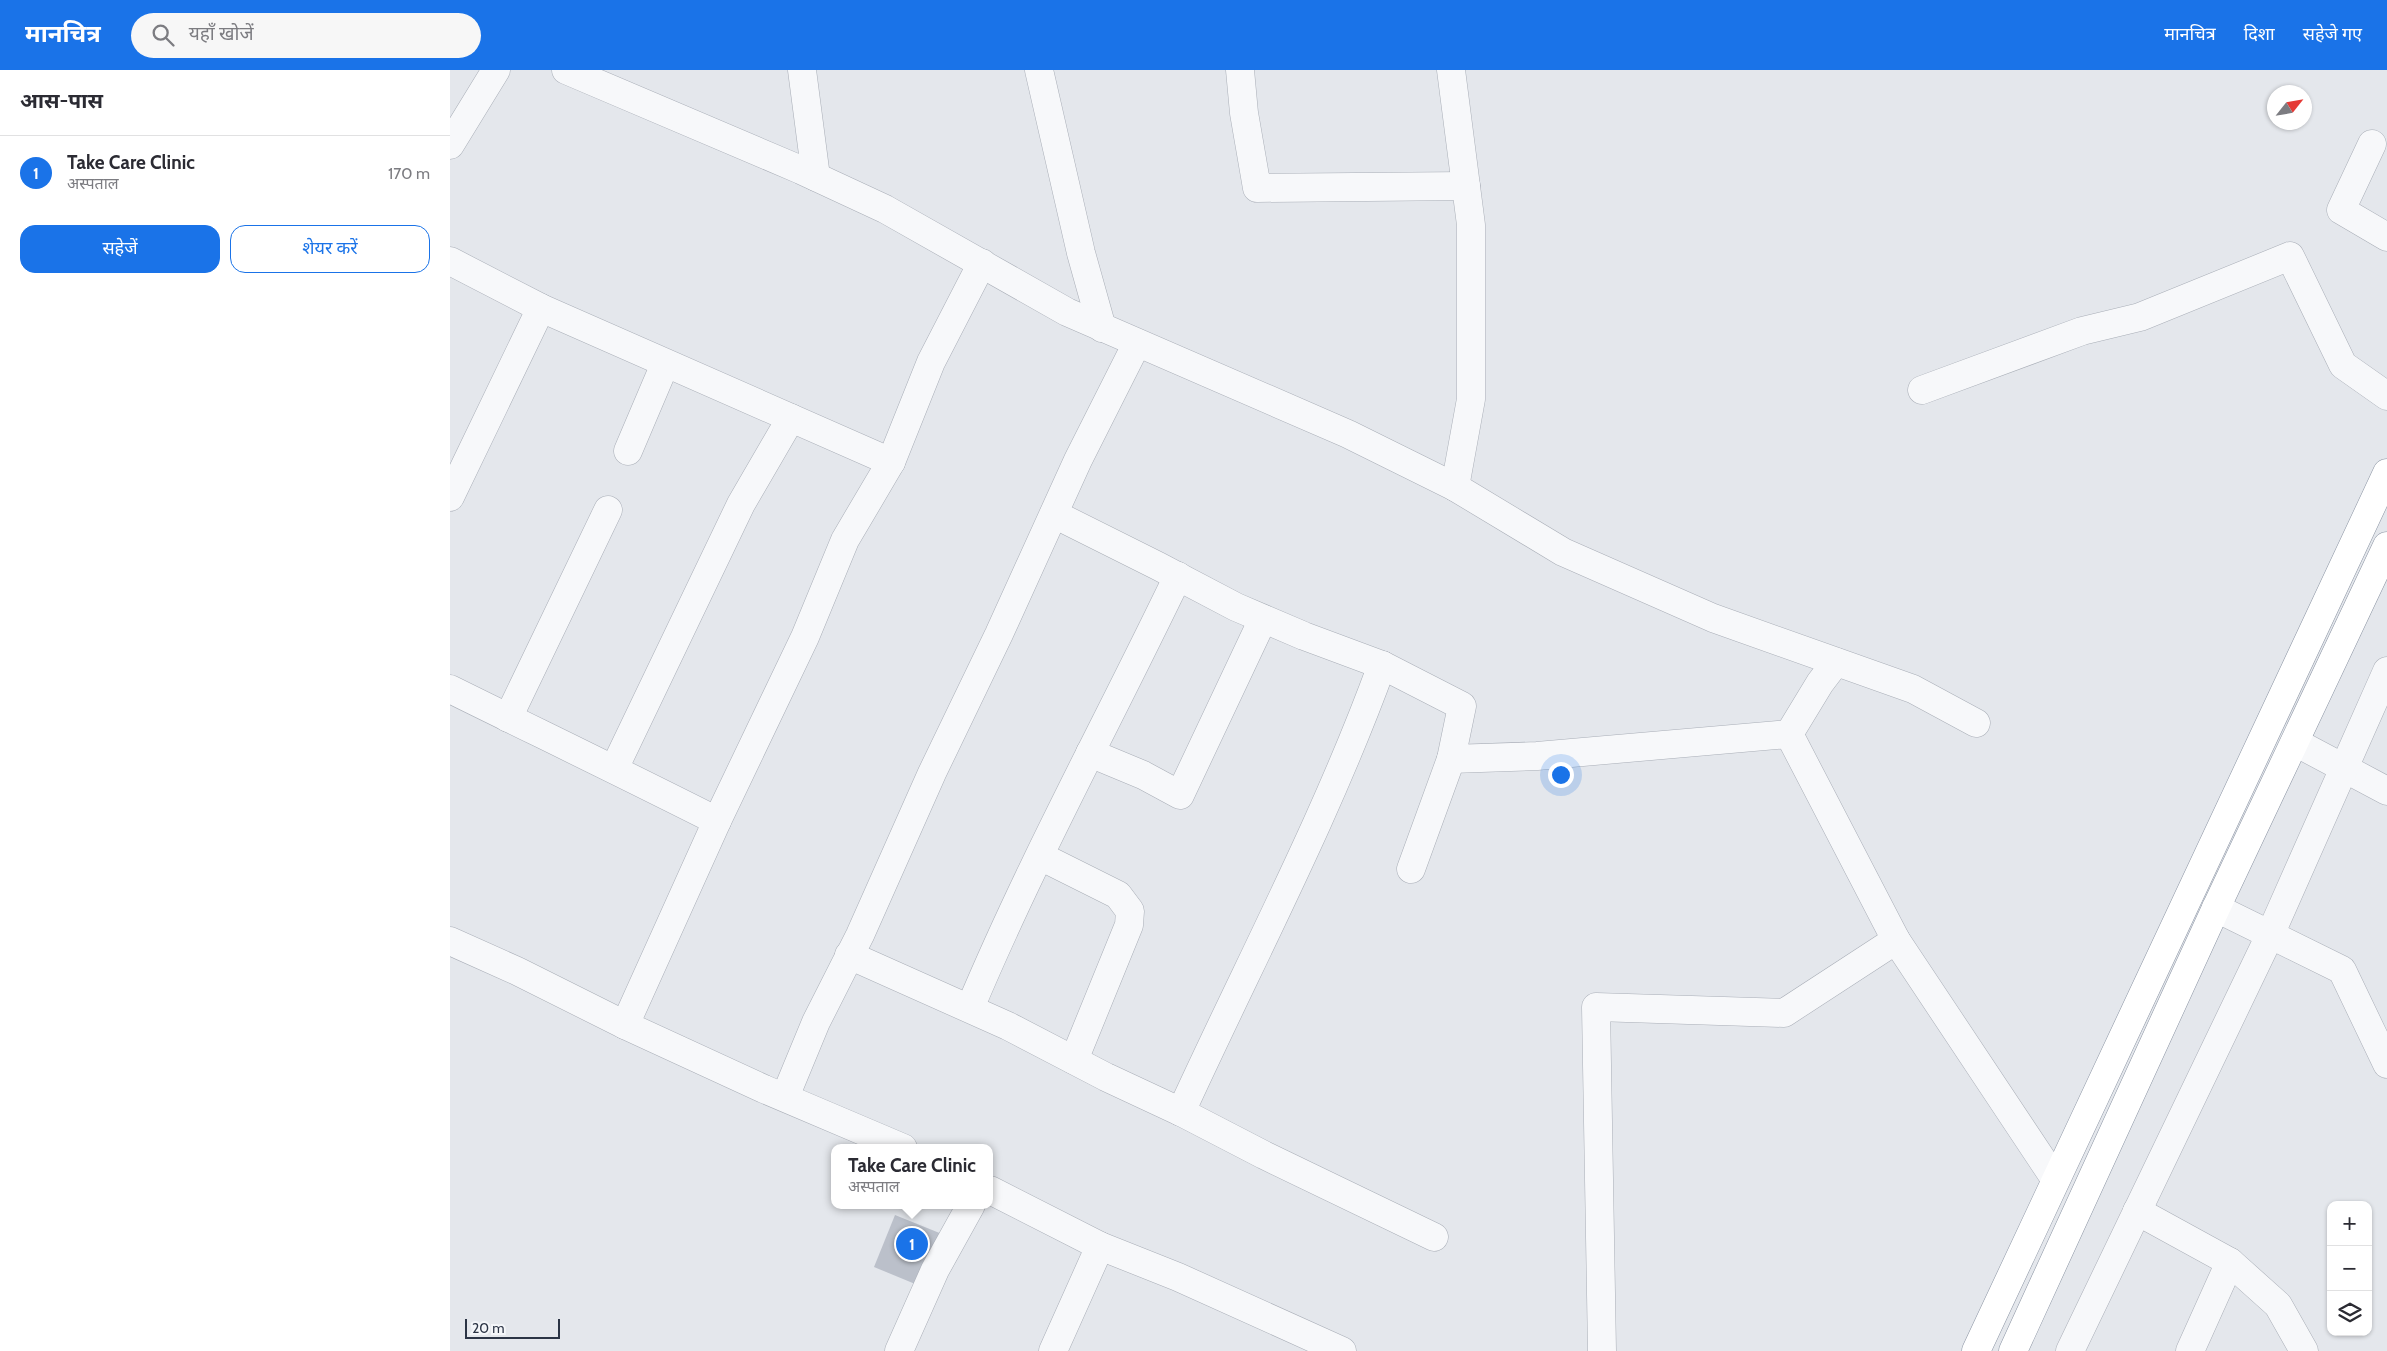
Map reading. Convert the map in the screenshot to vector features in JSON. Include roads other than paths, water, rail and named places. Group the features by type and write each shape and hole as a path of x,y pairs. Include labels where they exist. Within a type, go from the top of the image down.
{"highway":[{"path":"1976,1351 2387,473"},
{"path":"2013,1351 2216,908 2387,546"}],"street":[{"path":"450,145 496,70"},
{"path":"802,70 816,177"},
{"path":"1039,70 1081,253 1102,328"},
{"path":"1240,70 1244,113 1257,188 1466,186"},
{"path":"1451,70 1471,226 1471,399 1455,486"},
{"path":"578,73 885,209 1067,312 1348,434 1455,486 1563,552 1713,618 1913,689 1976,724"},
{"path":"2372,144 2341,210 2387,237"},
{"path":"1922,390 2082,331 2140,317 2290,256 2343,365 2387,396"},
{"path":"450,261 541,308 891,462"},
{"path":"624,1025 717,821 805,636 845,540 891,462 931,362 982,263"},
{"path":"450,497 541,308"},
{"path":"785,1098 816,1022 1054,514 1138,343"},
{"path":"628,451 665,364"},
{"path":"614,769 741,504 791,418"},
{"path":"508,718 608,510"},
{"path":"1054,514 1178,576 1236,608 1382,665 1462,706 1451,760 1411,869"},
{"path":"970,1008 996,947 1178,576"},
{"path":"1090,753 1143,775 1180,795 1263,619"},
{"path":"1789,734 1820,683 1836,662"},
{"path":"1182,1112 1297,867 1357,732 1382,665"},
{"path":"2070,1351 2270,935 2387,671"},
{"path":"450,689 717,821"},
{"path":"1789,734 1896,940 2055,1179"},
{"path":"1451,760 1537,756 1789,734"},
{"path":"2295,742 2387,791"},
{"path":"1040,856 1118,895 1130,910 1129,925 1074,1060"},
{"path":"2216,908 2342,970 2387,1064"},
{"path":"1602,1351 1596,1007 1784,1013 1896,940"},
{"path":"450,942 516,971 624,1025 785,1098 894,1144"},
{"path":"849,955 970,1008 1182,1112 1264,1155 1434,1237"},
{"path":"993,1192 1100,1246 1178,1276 1335,1350"},
{"path":"899,1351 935,1270 969,1209"},
{"path":"2137,1212 2230,1262 2278,1305 2304,1351"},
{"path":"1053,1351 1100,1246"},
{"path":"2190,1351 2230,1262"}],"place":[{"name":"Take Care Clinic","path":"912,1244"}]}
